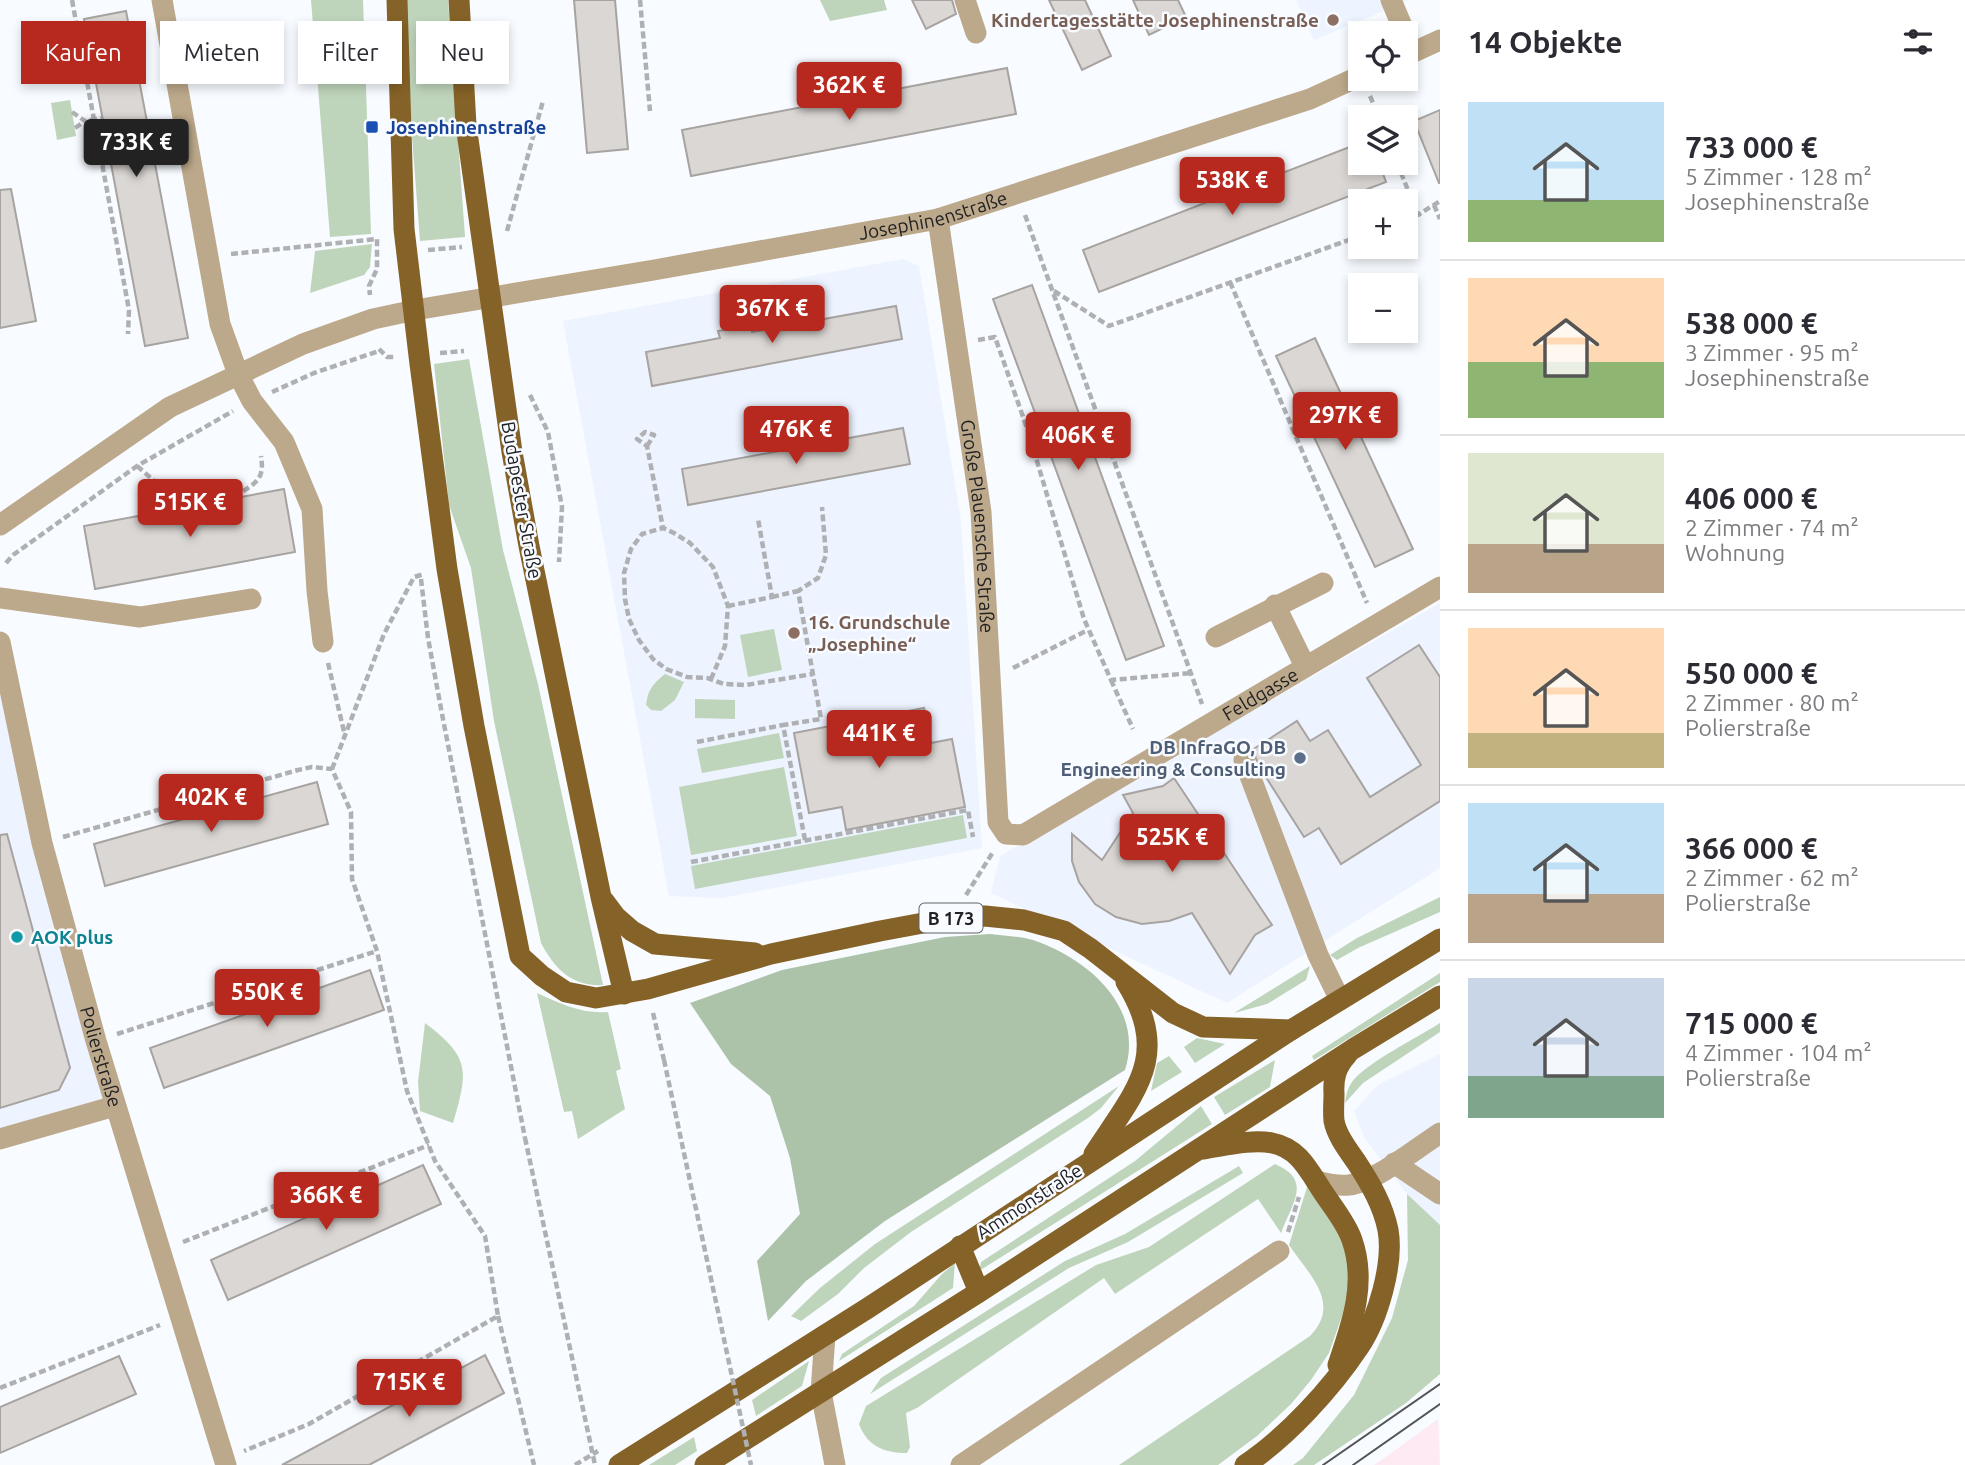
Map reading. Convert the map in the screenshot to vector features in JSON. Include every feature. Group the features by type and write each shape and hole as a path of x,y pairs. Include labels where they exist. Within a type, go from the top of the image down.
{"main road":[{"path":"397,0 406,253 447,569 474,726 520,956 542,976 566,992 596,998 624,994"},
{"name":"Budapester Straße","path":"460,0 467,124 489,297 529,546 601,897 624,994"},
{"path":"601,897 616,917 632,931 655,944 771,954"},
{"name":"B 173","path":"624,994 771,954 950,918 985,916 1024,920 1064,931 1120,971 1139,1003 1148,1029 1146,1063 1139,1086 1090,1161"},
{"name":"Ammonstraße","path":"619,1465 825,1335 1291,1030 1440,939"},
{"path":"1120,971 1173,1013 1203,1027 1291,1030"},
{"path":"705,1465 979,1292 1353,1048 1440,996"},
{"path":"1245,1465 1286,1432 1360,1346 1376,1312 1387,1270 1388,1231 1380,1203 1334,1121 1333,1083 1337,1066 1353,1048"},
{"path":"1194,1151 1235,1144 1271,1143 1291,1150 1303,1160 1309,1185 1351,1237 1359,1265 1359,1293 1352,1324 1333,1380"},
{"path":"960,1246 979,1292"}],"street":[{"path":"162,0 220,324 238,374 252,401 284,442 312,509 323,642"},
{"path":"965,0 976,33"},
{"path":"1391,0 1399,21"},
{"path":"1418,43 1440,40"},
{"name":"Josephinenstraße","path":"0,526 170,407 303,344 373,319 938,219 1310,99 1348,82"},
{"name":"Große Plauensche Straße","path":"938,219 981,512 998,822 1006,834"},
{"path":"1216,637 1322,583"},
{"name":"Feldgasse","path":"1006,834 1023,835 1440,587"},
{"path":"0,598 140,617 251,599"},
{"path":"1275,605 1305,666"},
{"name":"Polierstraße","path":"0,642 42,843 115,1106 225,1462"},
{"path":"1244,760 1318,955 1340,1000"},
{"path":"0,1139 115,1106"},
{"path":"1309,1185 1352,1185 1368,1180 1440,1133"},
{"path":"1394,1163 1440,1194"},
{"path":"961,1465 1279,1251"},
{"path":"825,1335 821,1392 835,1465"}],"path":[{"path":"72,0 76,21"},
{"path":"640,0 650,111"},
{"path":"87,84 129,310 128,334"},
{"path":"506,235 543,101"},
{"path":"72,112 85,121"},
{"path":"75,128 85,121 103,118"},
{"path":"105,182 114,180"},
{"path":"1017,194 1210,724"},
{"path":"1418,215 1440,201"},
{"path":"1434,205 1440,219"},
{"path":"208,257 377,239 377,269 369,286 370,295"},
{"path":"1053,291 1109,326 1348,240"},
{"path":"117,245 126,244"},
{"path":"423,251 466,247"},
{"path":"1230,282 1377,625"},
{"path":"729,286 734,328"},
{"path":"129,310 138,306"},
{"path":"956,345 995,337 1028,431 1088,630 1133,729"},
{"path":"377,344 379,351 387,358 395,357"},
{"path":"265,395 314,373 379,351"},
{"path":"434,354 464,351"},
{"path":"526,387 548,432 562,507 558,574"},
{"path":"6,563 13,555 136,466 241,407"},
{"path":"647,446 663,528"},
{"path":"136,466 172,496 195,496"},
{"path":"728,606 798,591 818,578 826,555 822,507"},
{"path":"758,519 772,597"},
{"path":"711,680 725,646 728,606 713,567 690,543 663,528 642,534 631,549 624,573 625,599 629,619 639,640 653,659 666,669 687,677 724,684 746,685 813,674"},
{"path":"534,1465 498,1316 485,1236 435,1161 407,1091 377,951 352,879 351,812 332,769 384,634 414,577 421,575 428,638 442,714 525,1138 595,1465"},
{"path":"697,742 821,719 798,591"},
{"path":"991,680 1088,630"},
{"path":"323,642 345,736"},
{"path":"1111,680 1192,673"},
{"path":"783,725 805,840"},
{"path":"42,843 298,770 312,767 332,769"},
{"path":"691,862 968,810 973,837"},
{"path":"950,918 1006,834"},
{"path":"133,1030 377,951"},
{"path":"648,989 751,1465"},
{"path":"160,1251 429,1145"},
{"path":"1279,1251 1309,1185"},
{"path":"225,1462 309,1424 498,1316"},
{"path":"0,1388 180,1317"}],"shaded area":[{"name":"Kindertagesstätte Josephinenstraße","path":"1296,0 1410,0 1360,21 1348,21 1348,26 1314,40"},
{"name":"16. Grundschule „Josephine“","path":"903,259 919,266 961,521 982,848 722,898 669,896 563,321"},
{"path":"1440,603 1440,868 1227,1003 991,893 1000,856"},
{"path":"0,642 115,1106 0,1139"},
{"path":"1440,1054 1440,1225 1407,1194 1365,1139 1354,1111 1378,1085"},
{"path":"1438,1419 1440,1465 1374,1465 1387,1456"}],"green space":[{"path":"311,0 363,0 364,21 313,21"},
{"path":"406,0 448,0 450,21 416,21 416,84 454,84 465,237 420,241 408,84"},
{"path":"820,0 884,0 887,10 830,21"},
{"path":"318,84 366,84 371,234 330,237"},
{"path":"70,100 76,136 57,140 51,103"},
{"path":"372,244 370,267 364,275 310,293 315,251"},
{"path":"469,359 503,550 538,684 603,985 582,983 573,979 552,961 541,943 494,721 471,568 449,505 434,364"},
{"path":"774,629 782,670 748,677 740,635"},
{"path":"665,674 684,682 675,700 661,711 651,710 646,705 648,695 654,684"},
{"path":"695,699 735,700 735,719 695,718"},
{"path":"779,733 784,758 702,773 697,749"},
{"path":"784,767 797,836 691,855 679,787"},
{"path":"963,815 967,838 695,889 691,866"},
{"path":"1440,897 1440,912 1337,960 1330,955 1357,938"},
{"path":"990,934 1033,940 1053,948 1091,972 1107,988 1119,1006 1127,1026 1129,1047 1125,1070 885,1221 806,1281 768,1321 757,1261 800,1214 790,1158 770,1096 731,1064 690,1003 782,970 945,937"},
{"path":"1310,966 1306,980 1267,1004 1234,1013"},
{"path":"1440,973 1440,982 1314,1060 1312,1056"},
{"path":"537,993 580,1010 608,1012 621,1069 616,1071 625,1109 578,1139 572,1111 564,1112"},
{"path":"425,1023 451,1046 462,1067 463,1078 453,1123 420,1111 418,1082"},
{"path":"1440,1023 1440,1032 1363,1083 1345,1103 1349,1087 1359,1074 1380,1058"},
{"path":"1197,1038 1225,1044 1195,1063 1184,1047"},
{"path":"1169,1056 1182,1072 1151,1091 1157,1063"},
{"path":"1275,1060 1270,1087 1225,1115 1214,1097"},
{"path":"1119,1086 1101,1108 1088,1118 911,1232 864,1268 838,1294 801,1321 791,1316 820,1288 875,1244"},
{"path":"1201,1106 1212,1124 979,1271 981,1262 1135,1161"},
{"path":"1275,1164 1294,1177 1296,1185 1294,1202 1281,1233 1258,1199 1115,1294 1104,1278 906,1413 910,1447 907,1453 891,1452 877,1447 862,1432 859,1424 866,1406 1096,1265 1149,1247"},
{"path":"1239,1166 1243,1173 1128,1242 1069,1268 870,1394 881,1378 1065,1261 1125,1234"},
{"path":"1308,1184 1341,1238 1348,1258 1349,1296 1329,1353 1311,1380 1291,1404 1257,1436 1218,1465 1119,1465 1310,1336 1319,1324 1323,1301 1319,1289 1289,1245"},
{"path":"1407,1194 1440,1225 1440,1374 1406,1403 1314,1465 1293,1465 1303,1458 1354,1395 1392,1318 1408,1260"},
{"path":"955,1263 953,1288 839,1361 842,1354 914,1306"},
{"path":"809,1361 802,1386 756,1416 752,1400"},
{"path":"694,1437 697,1451 675,1465 649,1465"}],"building":[{"path":"574,0 615,0 628,149 587,153"},
{"path":"912,0 952,0 956,14 926,29"},
{"path":"1049,0 1085,0 1111,56 1082,70"},
{"path":"1133,0 1178,0 1186,17 1149,35"},
{"path":"126,11 128,21 84,21"},
{"path":"1007,68 1016,114 691,176 682,130"},
{"path":"96,84 140,84 188,338 145,346"},
{"path":"1440,110 1440,183 1418,131 1418,119"},
{"path":"1348,148 1348,175 1383,175 1386,182 1368,189 1348,189 1348,197 1099,292 1083,250"},
{"path":"11,189 36,321 0,328 0,190"},
{"path":"1032,285 1164,646 1126,660 993,299"},
{"path":"896,306 902,339 652,386 646,352 720,338 718,331 751,325 752,332"},
{"path":"1315,338 1413,549 1375,567 1276,356"},
{"path":"903,428 910,464 688,505 682,469"},
{"path":"284,489 295,552 95,589 84,526"},
{"name":"DB InfraGO, DB Engineering & Consulting","path":"1419,645 1440,677 1440,801 1341,864 1319,828 1304,837 1262,771 1252,750 1297,721 1310,741 1328,730 1370,797 1421,765 1367,678"},
{"path":"924,708 931,743 952,739 965,807 846,830 842,807 809,813 794,733"},
{"path":"1174,778 1272,925 1255,935 1230,974 1192,913 1169,921 1142,924 1116,917 1095,904 1079,882 1072,861 1072,834 1102,860 1133,813 1123,795 1163,786"},
{"path":"317,782 328,824 105,886 94,844"},
{"name":"AOK plus","path":"7,834 70,1068 59,1090 0,1108 0,835"},
{"path":"370,970 384,1010 164,1088 150,1048"},
{"path":"423,1165 441,1204 228,1300 211,1260"},
{"path":"485,1355 504,1393 369,1465 282,1465"},
{"path":"119,1356 136,1394 0,1453 0,1407"}],"tram line":[{"path":"1323,1465 1440,1384"},
{"path":"1353,1465 1440,1404"}],"place":[{"name":"Kindertagesstätte Josephinenstraße","path":"1333,20"},
{"name":"Josephinenstraße","path":"372,127"},
{"name":"16. Grundschule „Josephine“","path":"794,633"},
{"name":"DB InfraGO, DB Engineering & Consulting","path":"1300,758"},
{"name":"AOK plus","path":"17,937"}]}
